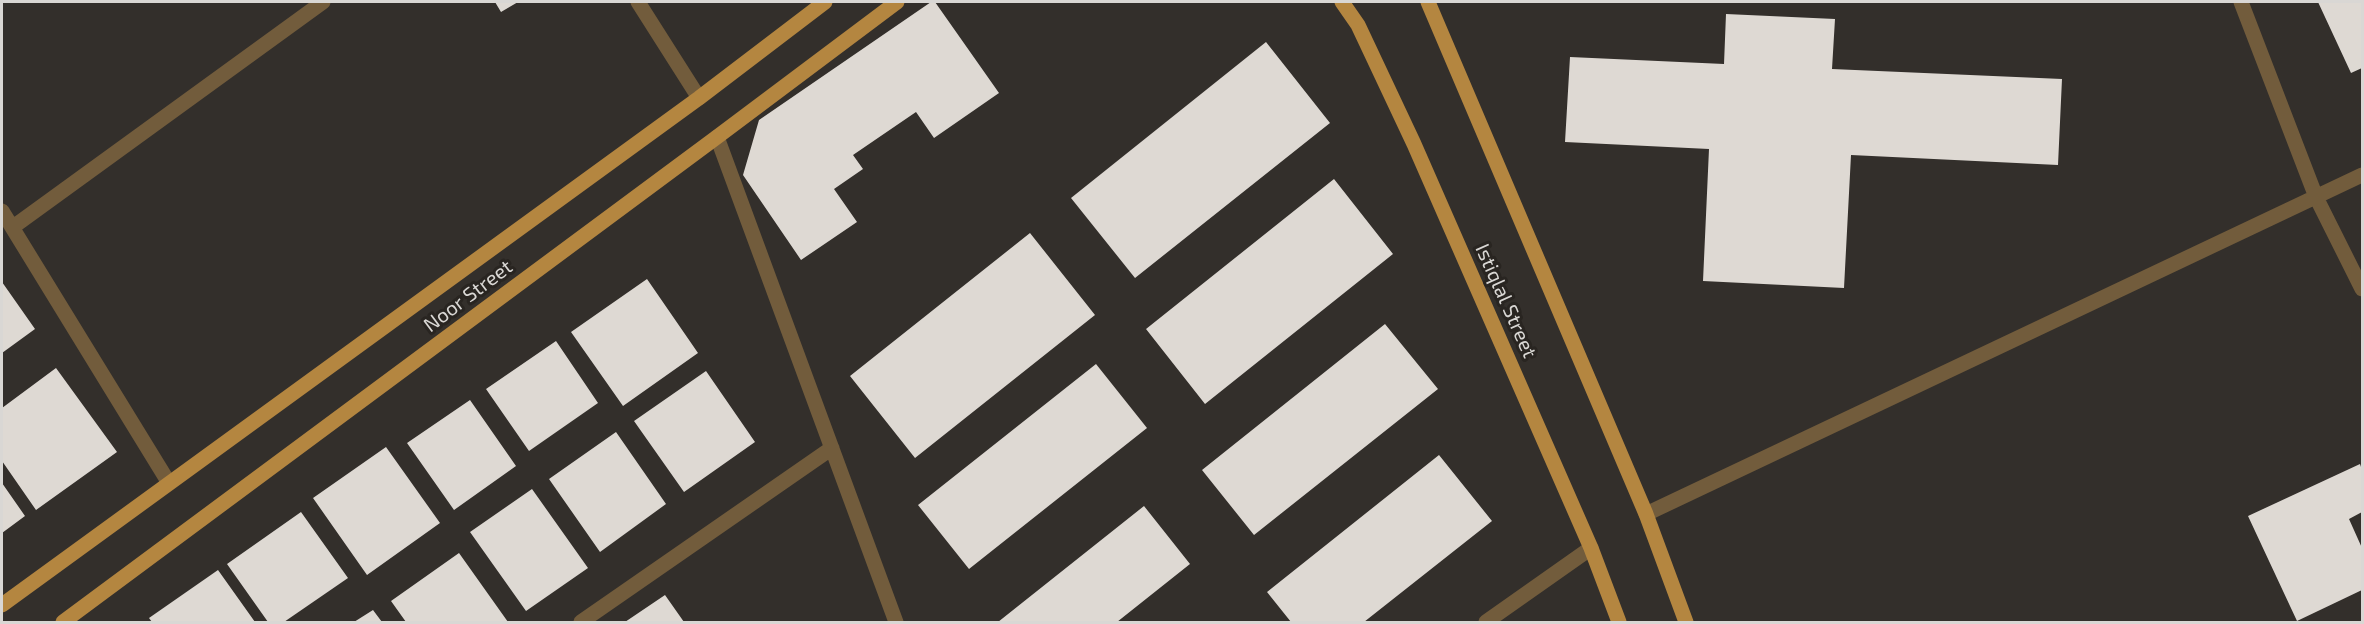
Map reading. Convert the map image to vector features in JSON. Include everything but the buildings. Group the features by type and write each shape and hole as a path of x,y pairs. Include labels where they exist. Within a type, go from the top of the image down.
{"main road":[{"name":"Noor Street","path":"2,605 699,98 825,2"},
{"name":"Noor Street","path":"63,622 897,2"},
{"name":"Istiqlal Street","path":"1342,2 1358,25 1414,144 1591,548 1619,622"},
{"path":"1428,2 1646,514 1686,622"}],"street":[{"path":"13,227 323,2"},
{"path":"638,2 699,98"},
{"path":"2241,2 2316,197 2362,289"},
{"path":"717,137 896,622"},
{"path":"1646,514 2362,175"},
{"path":"2,211 169,483"},
{"path":"581,622 832,448"},
{"path":"1486,622 1591,548"}]}
